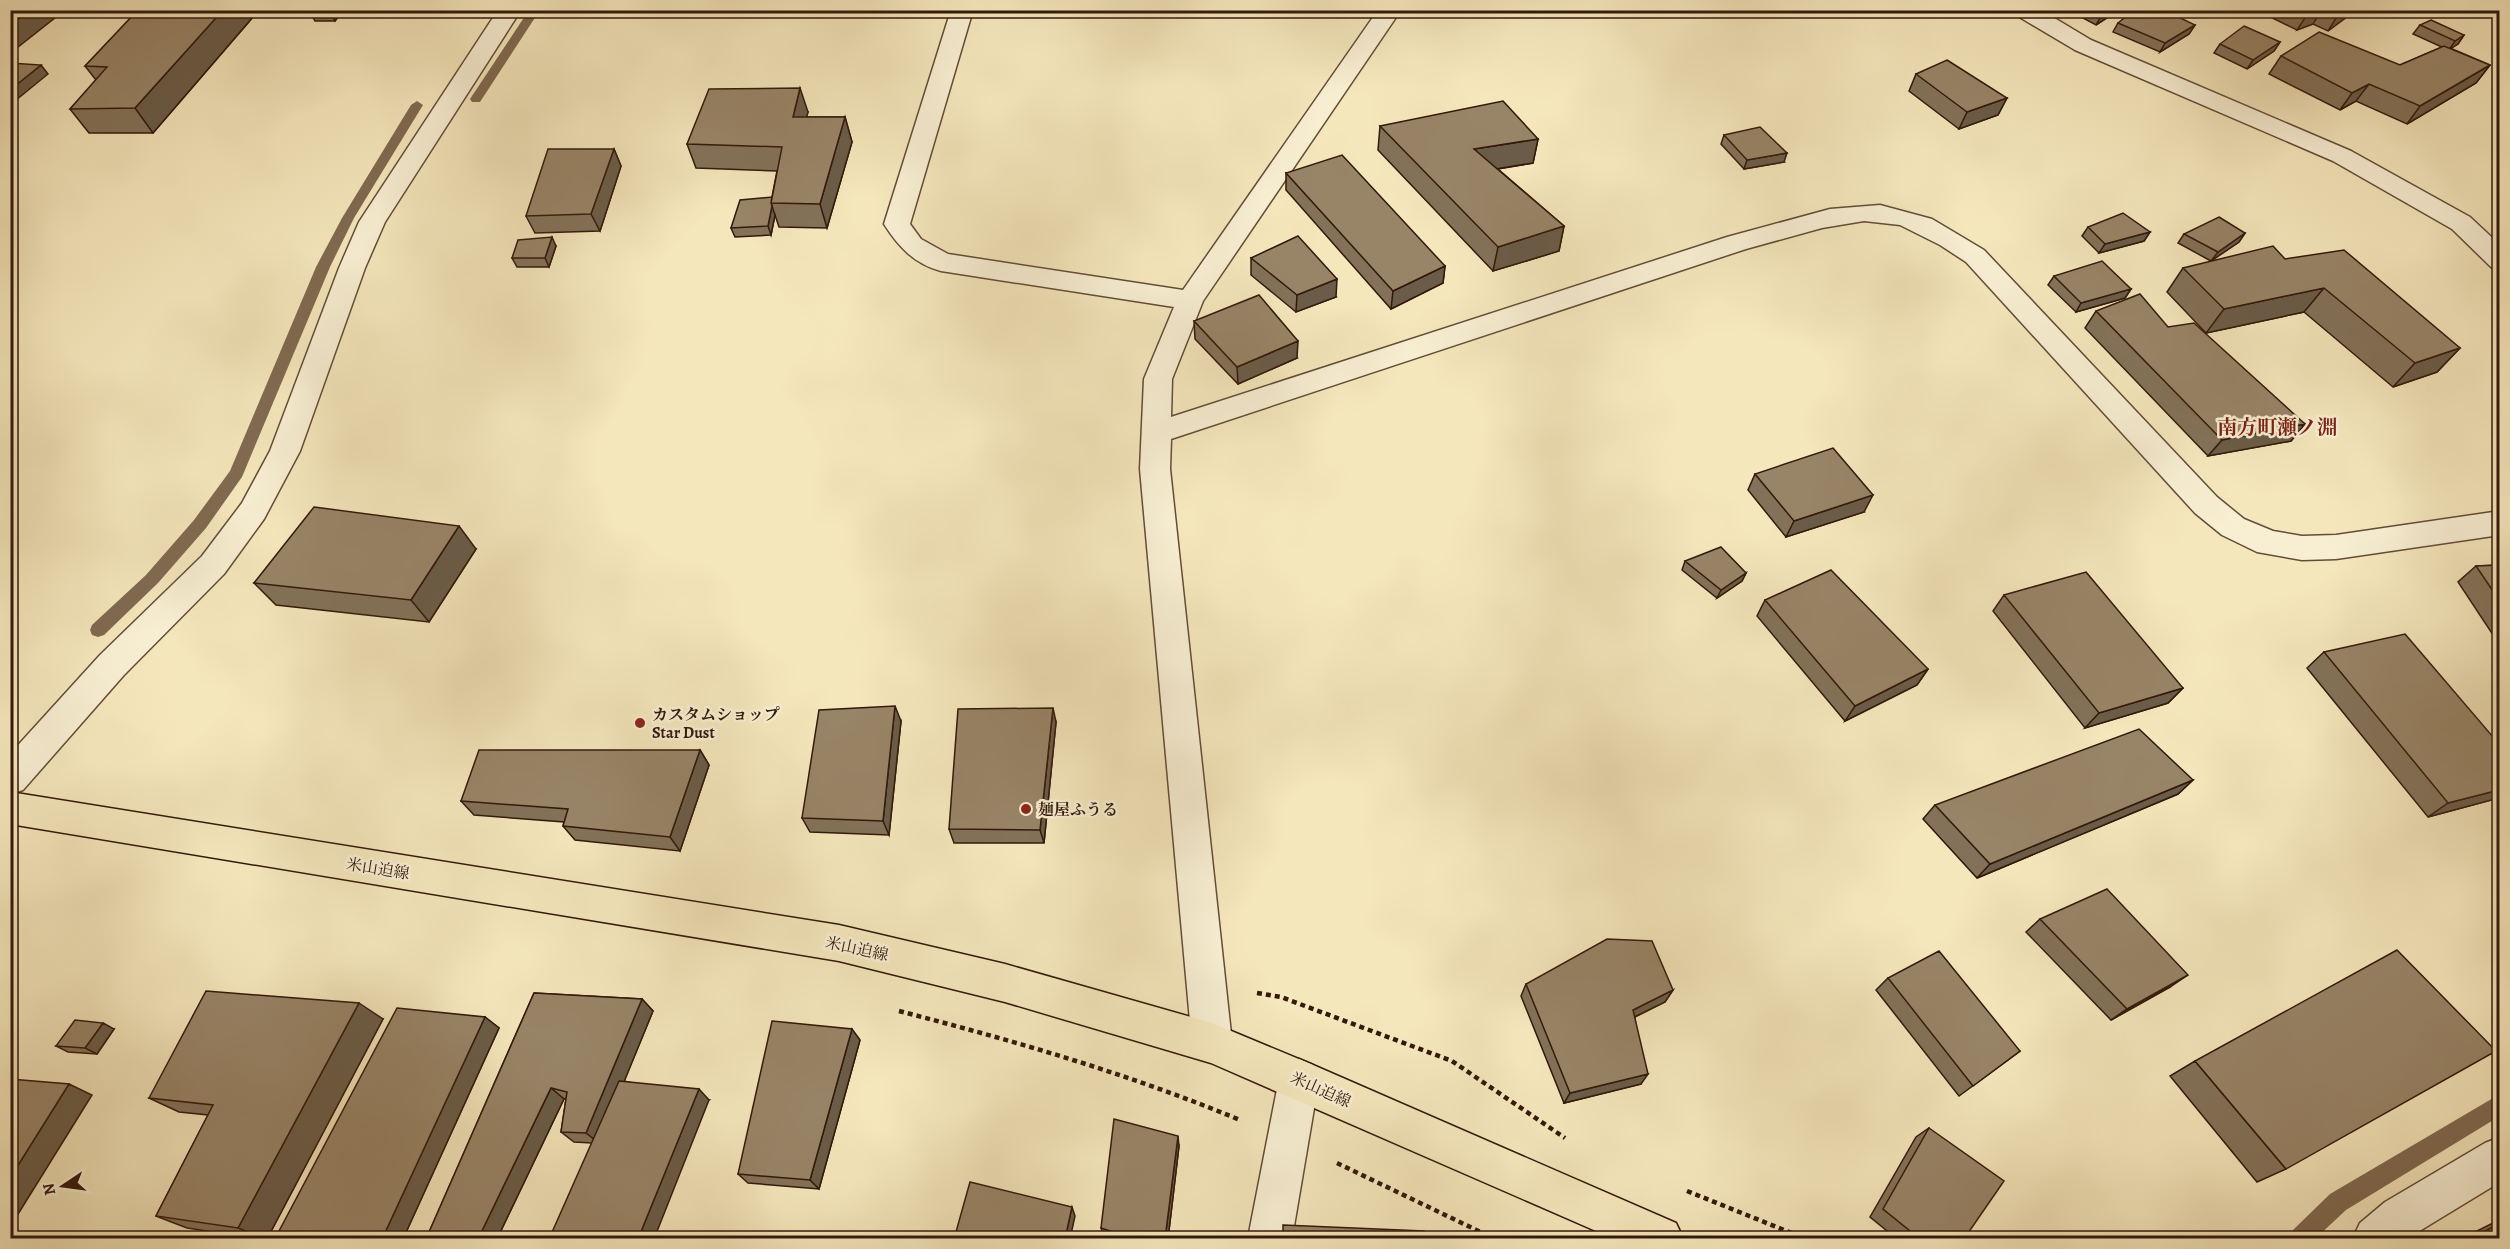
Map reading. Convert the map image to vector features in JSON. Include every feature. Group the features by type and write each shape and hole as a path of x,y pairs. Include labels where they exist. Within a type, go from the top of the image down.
{"main road":[{"name":"米山迫線","path":"10,808 839,944 1005,983 1212,1043 1299,1079 1661,1239"}],"street":[{"path":"10,779 112,666 213,565 254,511 285,451 352,268 372,222 510,10"},
{"path":"962,10 897,224 912,245 941,262 1190,300"},
{"path":"1212,1043 1156,481 1158,379 1190,300 1390,10"},
{"path":"2024,10 2083,45 2343,156 2461,223 2499,261"},
{"path":"1156,433 1349,366 1759,236 1836,216 1863,213 1893,214 1919,222 1975,256 2206,505 2233,526 2268,543 2302,548 2336,547 2499,523"},
{"path":"1270,1239 1299,1079"},
{"path":"2375,1239 2400,1217 2499,1158"}],"path":[{"path":"887,1008 1031,1046 1200,1103 1288,1141 1493,1239"}],"building":[{"path":"10,10 30,10 10,25"},
{"path":"138,10 223,10 135,108 70,109 107,67 85,66"},
{"path":"310,10 331,10 330,12 310,12"},
{"path":"2090,10 2110,10 2101,16"},
{"path":"2134,10 2164,10 2195,25 2165,43 2118,23"},
{"path":"2431,20 2464,35 2455,41 2420,25"},
{"path":"2244,26 2280,42 2253,60 2220,44"},
{"path":"2319,32 2400,65 2444,46 2490,65 2420,106 2369,84 2352,93 2281,56"},
{"path":"1947,60 2007,98 1967,112 1916,74"},
{"path":"10,63 41,65 10,90"},
{"path":"800,88 793,117 845,117 820,204 771,203 782,147 687,144 709,89"},
{"path":"1503,101 1538,139 1474,149 1564,226 1498,247 1380,126"},
{"path":"1760,127 1787,153 1747,160 1724,135"},
{"path":"548,149 614,149 591,214 526,216"},
{"path":"1342,155 1445,266 1393,291 1286,173"},
{"path":"772,197 768,226 731,228 740,200"},
{"path":"2123,213 2150,232 2105,244 2088,227"},
{"path":"2219,217 2245,233 2218,252 2184,234"},
{"path":"1298,236 1337,279 1297,295 1251,258"},
{"path":"552,237 545,258 512,258 518,240"},
{"path":"2273,246 2285,259 2344,250 2460,348 2415,363 2324,288 2224,309 2183,268"},
{"path":"2102,261 2131,289 2081,303 2054,276"},
{"path":"2140,294 2168,327 2194,323 2305,424 2222,440 2096,311"},
{"path":"1259,295 1298,341 1237,367 1194,321"},
{"path":"1833,448 1873,495 1794,521 1755,474"},
{"path":"314,507 459,526 411,600 254,583"},
{"path":"1721,547 1746,573 1721,590 1685,561"},
{"path":"2499,565 2499,600 2476,566"},
{"path":"1831,570 1928,669 1855,706 1765,600"},
{"path":"2086,572 2183,688 2099,713 2004,595"},
{"path":"2405,634 2499,744 2499,790 2448,803 2324,652"},
{"path":"895,706 883,821 802,818 819,710"},
{"path":"1053,708 1040,830 949,829 958,709"},
{"path":"2139,729 2193,780 1990,864 1935,805"},
{"path":"479,750 700,750 670,837 563,826 568,809 461,801"},
{"path":"2107,889 2188,975 2127,1009 2040,919"},
{"path":"1607,939 1652,941 1673,990 1633,1010 1648,1074 1570,1093 1526,984"},
{"path":"2397,950 2496,1051 2286,1169 2195,1061"},
{"path":"1939,951 2020,1051 1973,1086 1888,978"},
{"path":"206,991 359,1003 238,1228 156,1216 213,1105 149,1098"},
{"path":"534,993 642,999 586,1133 561,1132 567,1092 551,1088 478,1239 426,1239"},
{"path":"397,1008 485,1017 382,1239 309,1239 278,1233"},
{"path":"75,1020 103,1023 85,1048 56,1046"},
{"path":"772,1021 852,1029 810,1180 738,1174"},
{"path":"10,1079 69,1084 10,1178"},
{"path":"619,1081 699,1089 638,1239 549,1239"},
{"path":"1114,1119 1178,1136 1165,1239 1135,1239 1101,1228"},
{"path":"1929,1128 2004,1181 1964,1239 1920,1239 1883,1209"},
{"path":"970,1182 1072,1207 1065,1239 954,1239"},
{"path":"2499,1224 2499,1239 2469,1239"},
{"path":"1283,1225 1424,1231 1425,1239 1283,1239"}],"waterway":[{"path":"476,99 535,10"},
{"path":"98,630 152,579 200,524 237,473 323,267 348,218 417,105"},
{"path":"2301,1238 2338,1202 2500,1104"}],"place":[{"name":"カスタムショップ Star Dust","path":"640,723"},
{"name":"麺屋ふうる","path":"1026,809"}],"district":[{"name":"南方町瀬ノ淵","path":"2277,427"}]}
